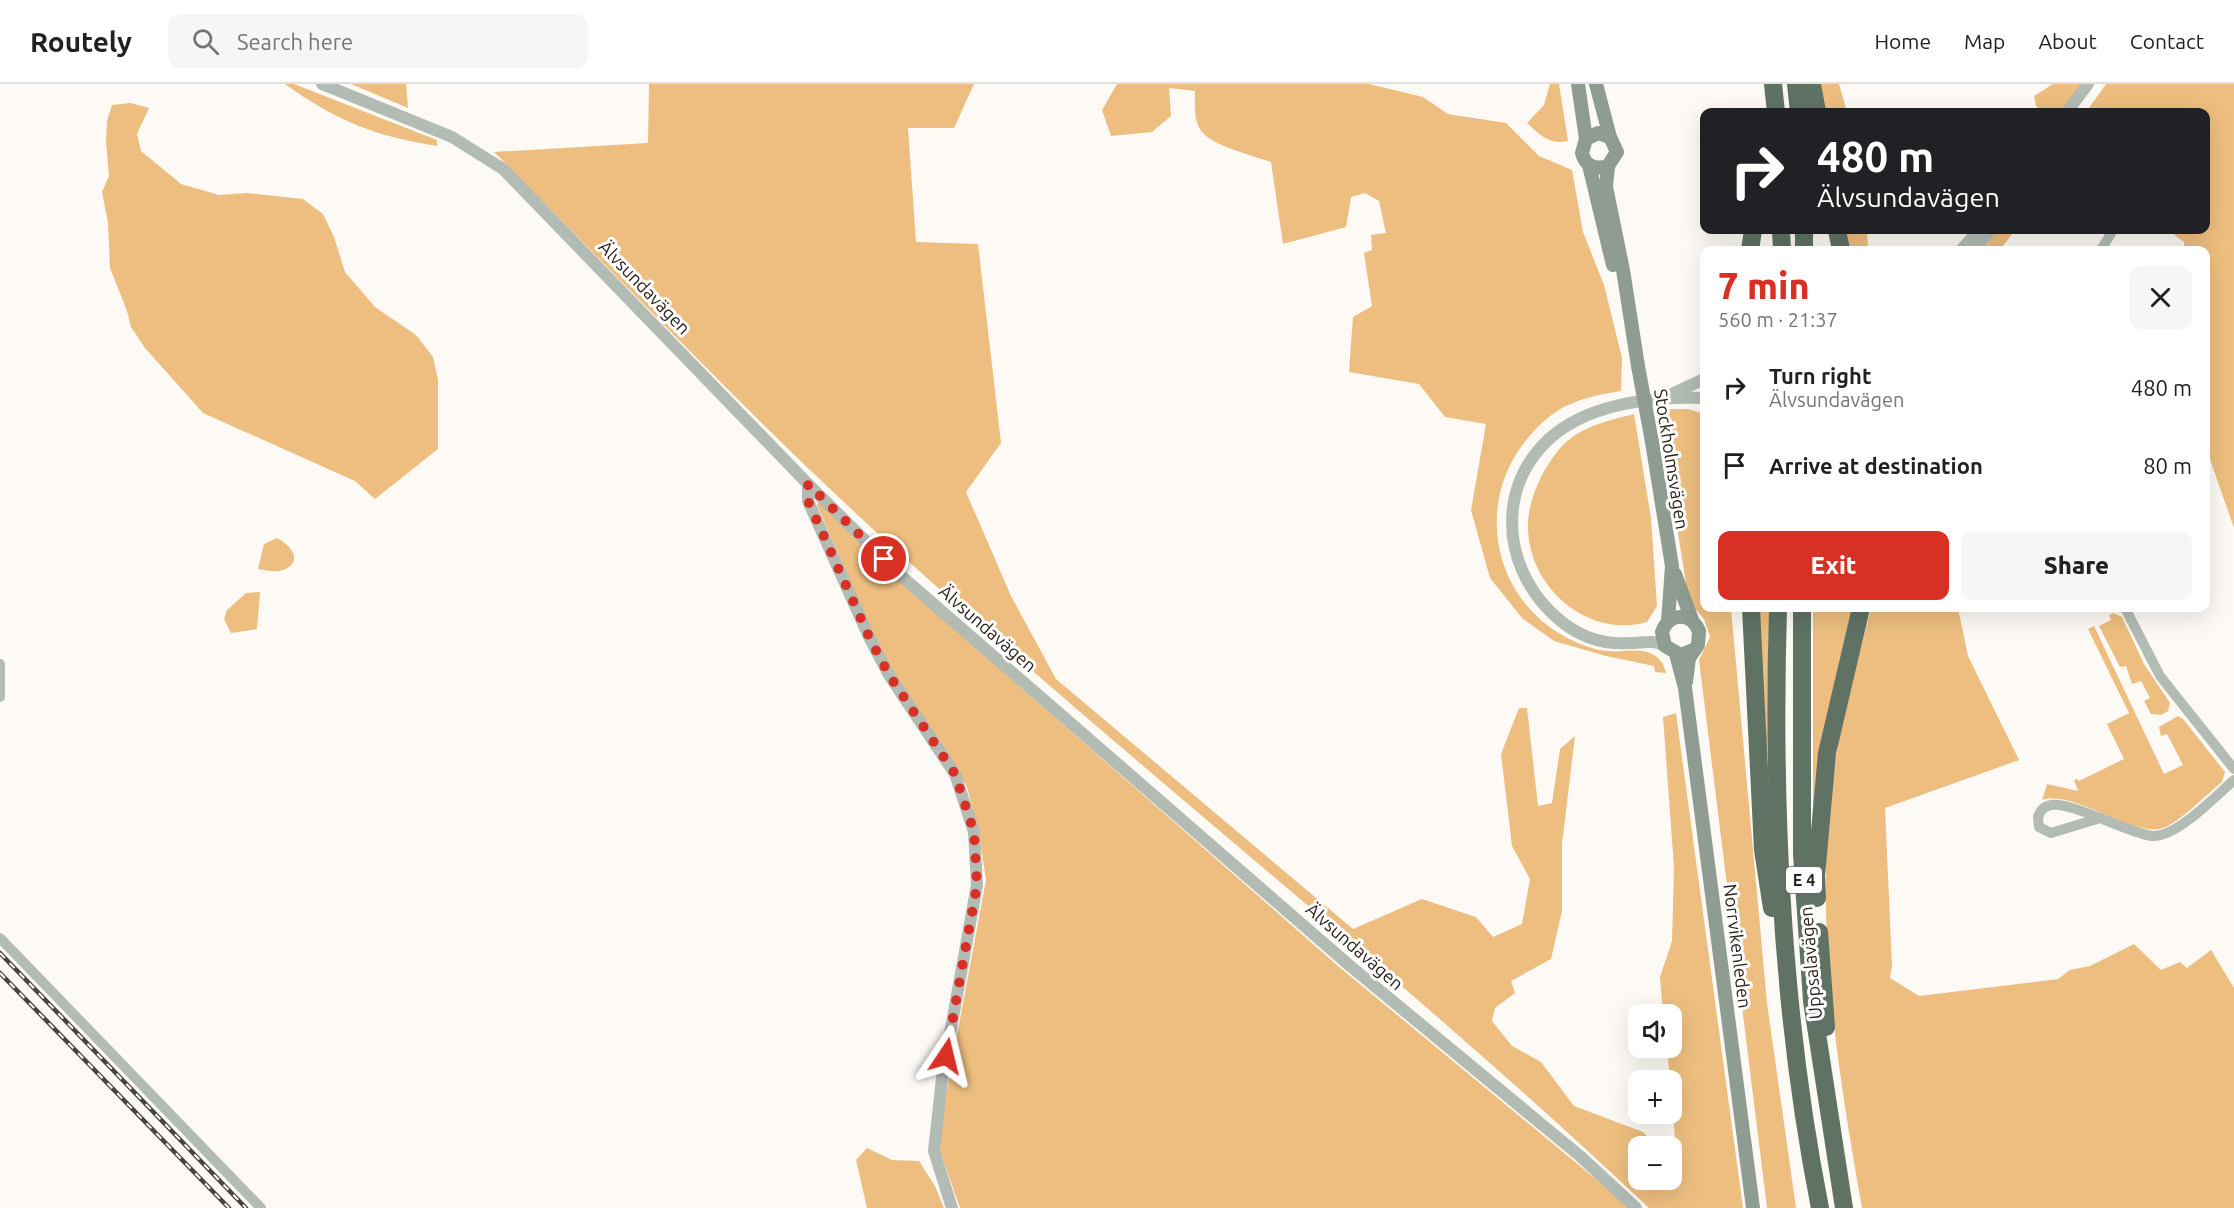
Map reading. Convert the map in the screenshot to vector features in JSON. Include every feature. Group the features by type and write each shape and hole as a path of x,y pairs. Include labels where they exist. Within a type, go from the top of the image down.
{"highway":[{"path":"1764,84 1765,108"},
{"path":"1773,84 1776,108"},
{"path":"1796,84 1799,108"},
{"path":"1812,84 1815,108"},
{"path":"1751,612 1763,850 1798,1065"},
{"name":"Uppsalavägen","path":"1779,612 1777,850 1798,1065 1820,1208"},
{"name":"Uppsalavägen","path":"1802,612 1802,854 1812,1001 1844,1208"},
{"path":"1835,1151 1816,876 1827,753 1860,612"}],"main road":[{"name":"Stockholmsvägen","path":"1578,84 1586,139 1582,153 1589,165 1638,362"},
{"name":"Stockholmsvägen","path":"1596,84 1610,137 1617,152 1608,166 1606,188 1623,270 1672,566 1692,620"},
{"path":"1586,139 1598,133 1610,137"},
{"path":"1589,165 1597,168 1608,166"},
{"name":"Stockholmsvägen","path":"1666,623 1672,566"},
{"path":"1681,616 1692,620 1697,625 1700,638 1693,650 1670,650 1662,632 1666,623 1681,616"},
{"name":"Norrvikenleden","path":"1670,650 1685,688 1753,1208"},
{"name":"Norrvikenleden","path":"1685,688 1689,658 1693,650"}],"street":[{"name":"Älvsundavägen","path":"322,84 452,137 503,169 808,484 917,590 1349,964 1580,1156 1636,1208"},
{"path":"2070,108 2088,84"},
{"path":"2078,108 2095,84"},
{"path":"1965,246 1976,234"},
{"path":"1976,246 1987,234"},
{"path":"1657,400 1700,381"},
{"path":"1670,650 1654,641 1628,644 1603,642 1578,633 1544,606 1528,586 1517,561 1511,534 1512,506 1520,480 1534,455 1557,433 1584,417 1657,400 1700,398"},
{"path":"808,484 808,501 870,639 889,675 955,774 974,832 977,885 942,1078 934,1151 952,1208"},
{"path":"2127,612 2160,676 2234,769"},
{"path":"1628,644 1666,623"},
{"path":"0,664 0,697"},
{"path":"2097,819 2051,833 2042,830 2038,822 2040,811 2055,805 2084,812 2097,819 2142,834 2164,835 2181,825 2234,780"},
{"path":"0,938 261,1208"}],"shaded area":[{"path":"285,84 294,84 437,140 437,146 394,137 357,125 322,108"},
{"path":"351,84 406,84 408,108"},
{"path":"649,84 974,84 954,128 908,128 916,242 978,244 1001,443 966,492 1011,596 1056,679 1353,929 1422,899 1476,917 1493,937 1522,924 1530,879 1512,846 1501,754 1519,708 1527,708 1538,806 1552,803 1560,749 1575,736 1562,844 1562,911 1551,959 1511,981 1515,993 1495,1008 1492,1021 1512,1046 1541,1062 1574,1106 1643,1132 1647,1136 1628,1136 1628,1189 1467,1043 1000,643 854,512 698,360 494,152 648,143"},
{"path":"1117,84 1369,84 1423,97 1448,114 1506,123 1539,156 1572,170 1583,232 1604,285 1622,358 1621,391 1568,405 1547,418 1527,439 1509,467 1499,496 1497,527 1501,557 1513,585 1530,610 1554,630 1596,649 1650,653 1661,661 1666,673 1655,672 1654,666 1606,656 1554,641 1522,618 1490,578 1471,510 1486,424 1445,417 1419,384 1349,372 1353,317 1372,306 1364,253 1372,250 1371,235 1386,233 1379,201 1365,193 1351,197 1346,227 1283,244 1271,162 1224,146 1207,137 1199,128 1196,117 1195,91 1169,88 1171,116 1152,132 1111,136 1102,110"},
{"path":"1550,84 1559,84 1568,141 1550,140 1527,123 1544,105"},
{"path":"1819,84 1839,84 1846,108 1822,108"},
{"path":"2053,84 2083,84 2066,108 2038,108 2034,96"},
{"path":"2106,84 2234,84 2234,528 2210,459 2210,246 2184,246 2184,242 2173,234 2210,234 2210,108 2089,108"},
{"path":"130,103 149,108 137,134 141,151 181,184 219,195 247,193 303,199 323,214 334,237 345,272 375,307 416,335 433,357 438,380 438,449 375,499 355,481 203,413 145,348 131,327 110,268 108,223 102,192 109,176 106,142 107,121 112,105"},
{"path":"1845,234 1867,234 1868,246 1847,246"},
{"path":"1994,234 2012,234 2003,246 1983,246"},
{"path":"1658,409 1688,409 1700,413 1700,612 1731,612 1767,1003 1796,1208 1767,1208 1699,660 1710,637 1704,619 1689,602"},
{"path":"1634,414 1651,518 1657,606 1647,622 1625,625 1603,623 1582,615 1564,602 1549,586 1537,567 1530,546 1529,513 1539,481 1563,445 1587,428"},
{"path":"820,500 894,576 1338,966 1615,1195 1627,1208 960,1208 940,1151 943,1110 986,880 979,834 967,787 894,674 875,638 817,505"},
{"path":"277,538 287,544 293,553 294,558 290,567 280,571 258,569 264,544"},
{"path":"260,592 257,629 231,633 224,619 227,610 246,593"},
{"path":"1756,612 1769,612 1766,818"},
{"path":"1813,612 1853,612 1813,818"},
{"path":"1870,612 1959,612 1968,656 2019,760 1885,808 1892,966 1890,978 1919,996 2058,979 2070,970 2090,966 2134,944 2161,970 2180,962 2187,968 2211,950 2234,988 2234,1208 1862,1208 1845,1106 1832,1004 1826,901 1826,850 1830,798 1847,702"},
{"path":"2113,613 2122,617 2144,664 2170,703 2168,711 2161,715 2151,714 2144,701 2150,698 2141,681 2132,684 2126,666 2120,667 2099,626 2111,620 2109,615"},
{"path":"2094,626 2164,774 2183,765 2167,734 2161,736 2159,727 2178,716 2183,719 2225,772 2222,782 2185,814 2163,828 2150,829 2136,826 2071,802 2056,799 2042,800 2047,784 2078,791 2074,780 2079,781 2124,759 2107,724 2129,713 2088,629"},
{"path":"1676,713 1743,1208 1649,1208 1629,1190 1682,1190 1682,1136 1675,1136 1674,1124 1682,1124 1682,1070 1669,1070 1668,1058 1682,1058 1682,1004 1662,1004 1660,977 1672,941 1674,867 1663,717"},
{"path":"867,1148 892,1160 919,1161 935,1186 944,1208 867,1208 856,1160"}],"railway":[{"path":"0,953 246,1208"},
{"path":"0,973 229,1208"}],"route":[{"path":"884,559 808,484 808,501 870,639 889,675 955,774 974,832 978,866 977,885 946,1056"}]}
